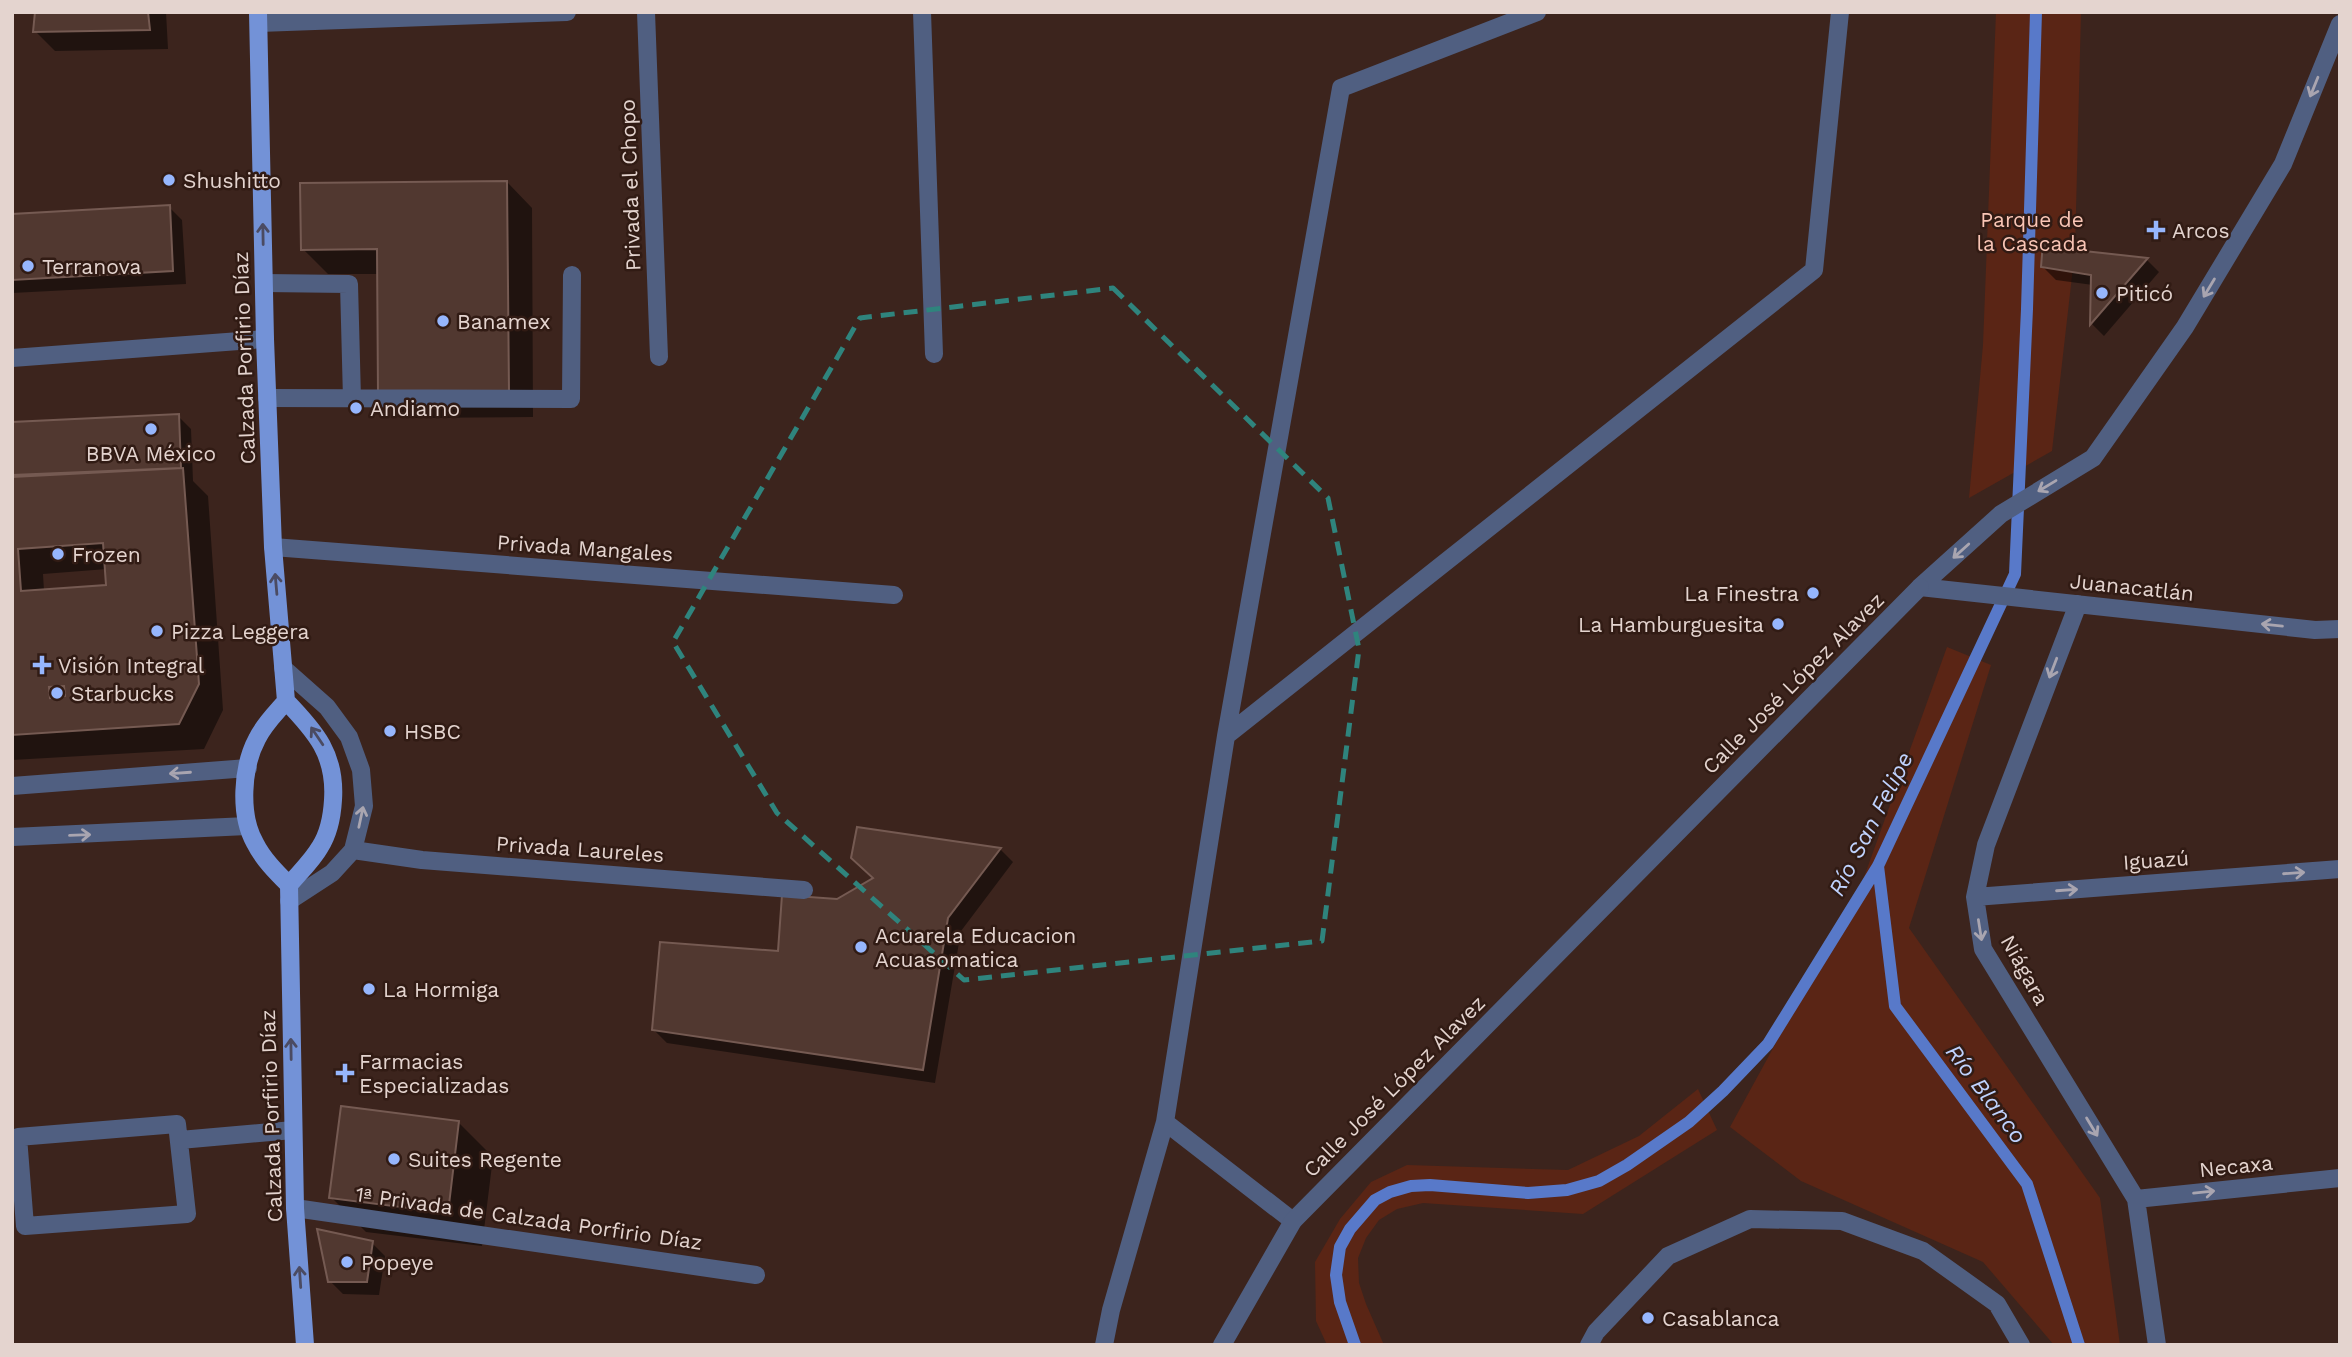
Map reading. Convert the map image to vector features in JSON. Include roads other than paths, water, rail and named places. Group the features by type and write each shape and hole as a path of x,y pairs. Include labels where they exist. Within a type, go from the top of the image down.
{"main road":[{"name":"Calzada Porfirio Díaz","path":"258,18 265,339 273,547 286,701"},
{"path":"286,701 309,725 324,746 332,765 332,816 327,833 289,893 254,843 247,826 245,788 248,768 255,741 265,724 286,701"},
{"name":"Calzada Porfirio Díaz","path":"289,893 295,1208 305,1345"}],"street":[{"path":"258,18 567,12"},
{"name":"Privada el Chopo","path":"646,12 659,357"},
{"path":"922,12 934,354"},
{"path":"1104,1345 1111,1310 1165,1122 1226,736 1341,88 1537,12"},
{"path":"1226,736 1814,270 1840,12"},
{"name":"Calle José López Alavez","path":"1222,1345 1293,1221 1920,587 2001,514 2093,458 2185,327 2283,164 2340,24"},
{"path":"267,398 570,399 572,275"},
{"path":"264,283 349,284 352,399"},
{"path":"12,358 265,339"},
{"name":"Privada Mangales","path":"273,547 894,596"},
{"name":"Juanacatlán","path":"1920,587 2315,630 2340,628"},
{"name":"Niágara","path":"2078,604 1986,845 1975,897 1983,949 2136,1199 2157,1345"},
{"path":"283,667 327,707 349,737 361,770 364,806 353,850 332,873 289,893"},
{"path":"12,786 248,768"},
{"path":"12,837 247,826"},
{"name":"Privada Laureles","path":"353,850 422,860 804,890"},
{"name":"Iguazú","path":"1975,897 2340,869"},
{"path":"1165,1122 1293,1221"},
{"path":"177,1124 180,1140 187,1213 25,1226 18,1138 177,1124"},
{"path":"180,1140 293,1130"},
{"name":"Necaxa","path":"2136,1199 2340,1178"},
{"name":"1ª Privada de Calzada Porfirio Díaz","path":"295,1208 756,1275"},
{"path":"1589,1345 1596,1332 1668,1256 1750,1219 1842,1221 1923,1251 1997,1304 2021,1345"}],"waterway":[{"name":"Río San Felipe","path":"1355,1345 1340,1302 1336,1275 1340,1247 1350,1229 1375,1200 1411,1186 1430,1185 1528,1193 1567,1190 1599,1181 1627,1165 1689,1122 1768,1044 1878,866 2015,574 2036,12"},
{"name":"Río Blanco","path":"1878,866 1895,1006 2027,1184 2079,1345"}],"place":[{"name":"Shushitto","path":"169,180"},
{"name":"Arcos","path":"2156,230"},
{"name":"Terranova","path":"28,266"},
{"name":"Piticó","path":"2102,293"},
{"name":"Banamex","path":"443,321"},
{"name":"Andiamo","path":"356,408"},
{"name":"BBVA México","path":"151,429"},
{"name":"Frozen","path":"58,554"},
{"name":"La Finestra","path":"1813,593"},
{"name":"La Hamburguesita","path":"1778,624"},
{"name":"Pizza Leggera","path":"157,631"},
{"name":"Visión Integral","path":"42,665"},
{"name":"Starbucks","path":"57,693"},
{"name":"HSBC","path":"390,731"},
{"name":"Acuarela Educacion Acuasomatica","path":"861,947"},
{"name":"La Hormiga","path":"369,989"},
{"name":"Farmacias Especializadas","path":"345,1073"},
{"name":"Suites Regente","path":"394,1159"},
{"name":"Popeye","path":"347,1262"},
{"name":"Casablanca","path":"1648,1318"}],"park label":[{"name":"Parque de la Cascada","path":"2032,231"}]}
